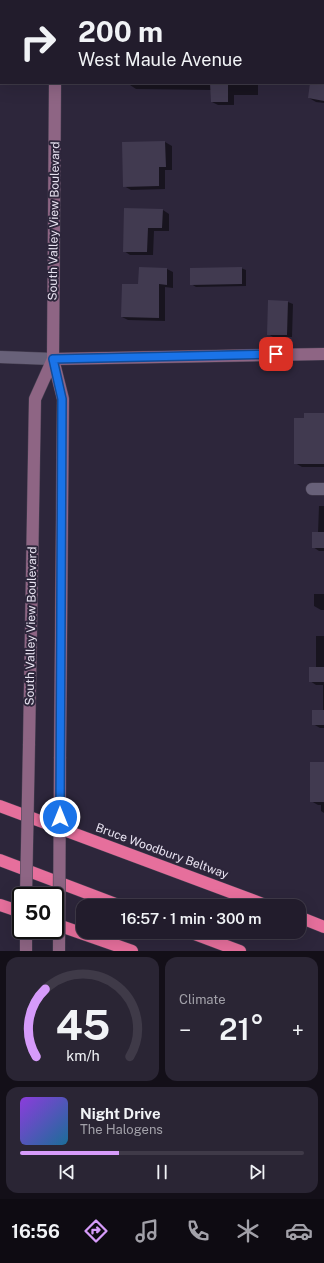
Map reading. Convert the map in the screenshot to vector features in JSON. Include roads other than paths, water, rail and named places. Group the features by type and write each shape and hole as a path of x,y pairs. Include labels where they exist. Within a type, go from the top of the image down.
{"highway":[{"name":"Bruce Woodbury Beltway","path":"0,806 249,899"},
{"path":"0,860 103,899"},
{"path":"0,904 12,909"},
{"path":"306,920 324,927"},
{"path":"64,927 132,951"},
{"path":"208,939 240,951"}],"main road":[{"name":"South Valley View Boulevard","path":"55,84 53,359 62,399 59,951"},
{"path":"53,359 324,354"},
{"name":"South Valley View Boulevard","path":"26,887 35,399 53,359"},
{"path":"26,939 26,951"}],"street":[{"path":"0,357 53,359"}]}
